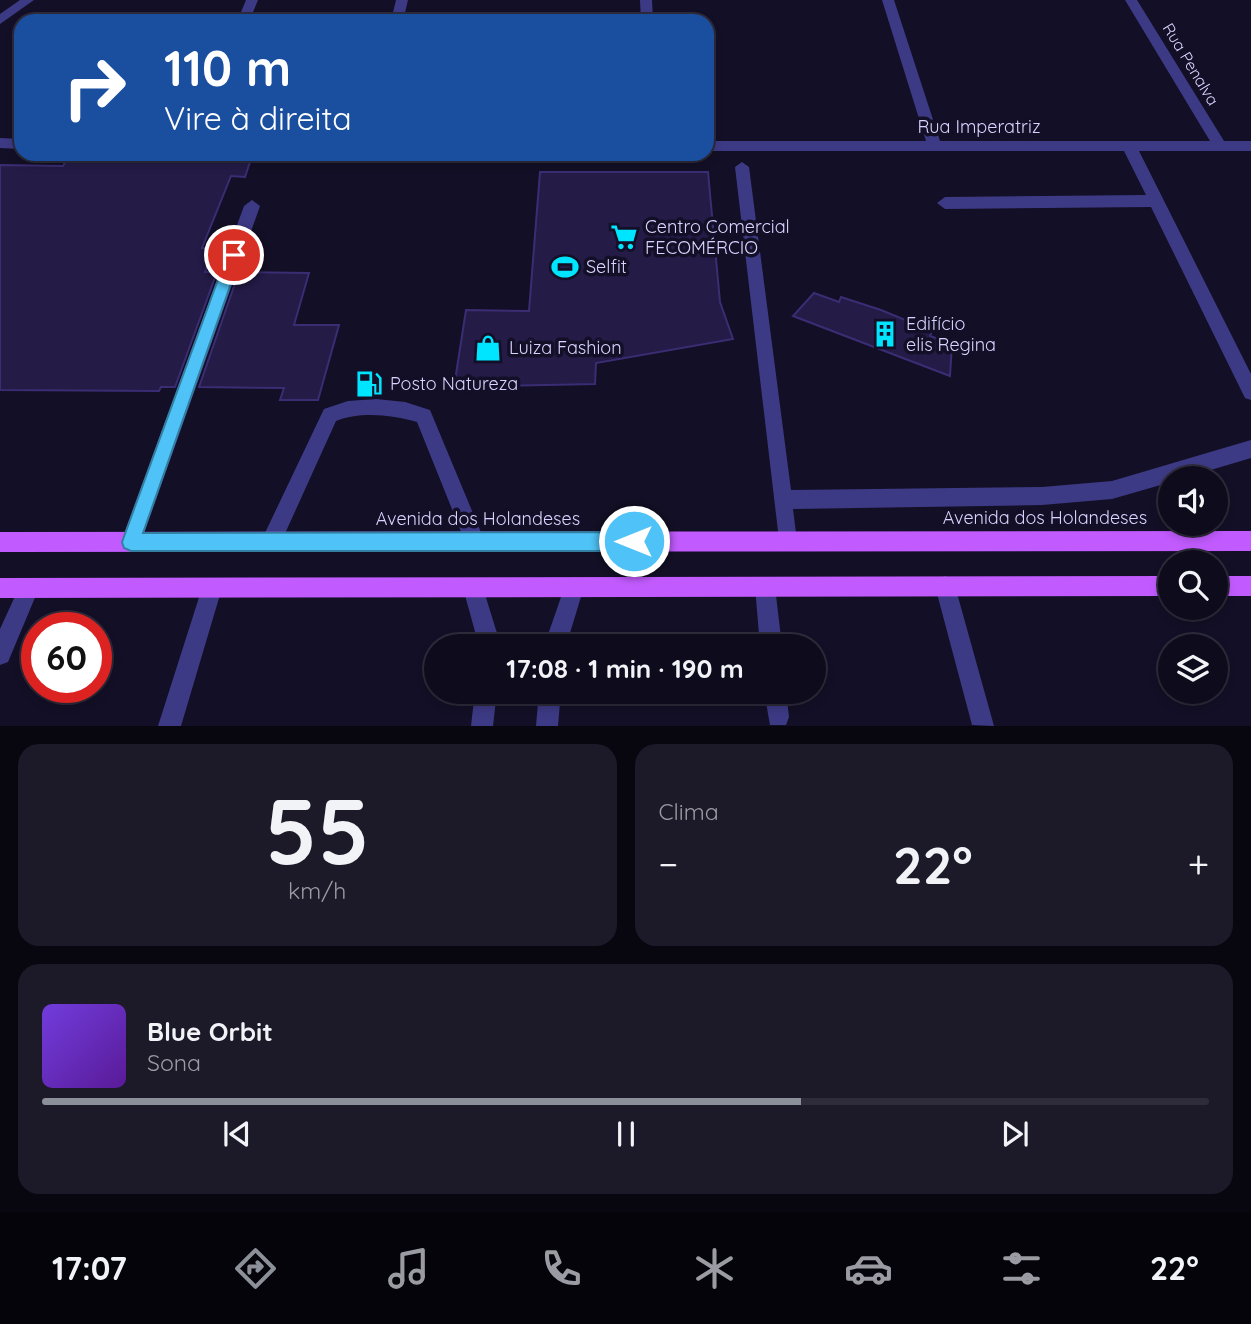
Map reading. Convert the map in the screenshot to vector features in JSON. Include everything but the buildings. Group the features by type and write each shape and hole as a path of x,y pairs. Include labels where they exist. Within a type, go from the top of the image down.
{"main road":[{"name":"Avenida dos Holandeses","path":"0,542 1251,541"},
{"path":"0,588 1158,586"},
{"path":"1228,586 1251,586"}],"street":[{"path":"0,20 28,0"},
{"path":"888,0 935,146"},
{"name":"Rua Penalva","path":"1131,0 1220,146"},
{"name":"Rua Imperatriz","path":"714,146 1251,146"},
{"path":"1129,146 1251,392"},
{"path":"742,167 787,541"},
{"path":"945,202 1156,201"},
{"path":"131,542 252,206"},
{"path":"271,542 331,415 341,408 413,410 424,416 475,542"},
{"path":"782,500 1042,496 1112,490 1251,449"},
{"path":"945,586 983,725"},
{"path":"559,634 574,587"},
{"path":"765,587 770,634"},
{"path":"0,654 29,588"},
{"path":"169,726 212,588"},
{"path":"473,588 486,634"},
{"path":"482,726 485,704"},
{"path":"547,726 549,704"},
{"path":"776,704 778,717"}],"place":[{"name":"Centro Comercial FECOMÉRCIO","path":"624,237"},
{"name":"Selfit","path":"565,267"},
{"name":"Edifício elis Regina","path":"885,334"},
{"name":"Luiza Fashion","path":"488,348"},
{"name":"Posto Natureza","path":"369,384"}],"route":[{"path":"234,255 131,542 634,541"}]}
